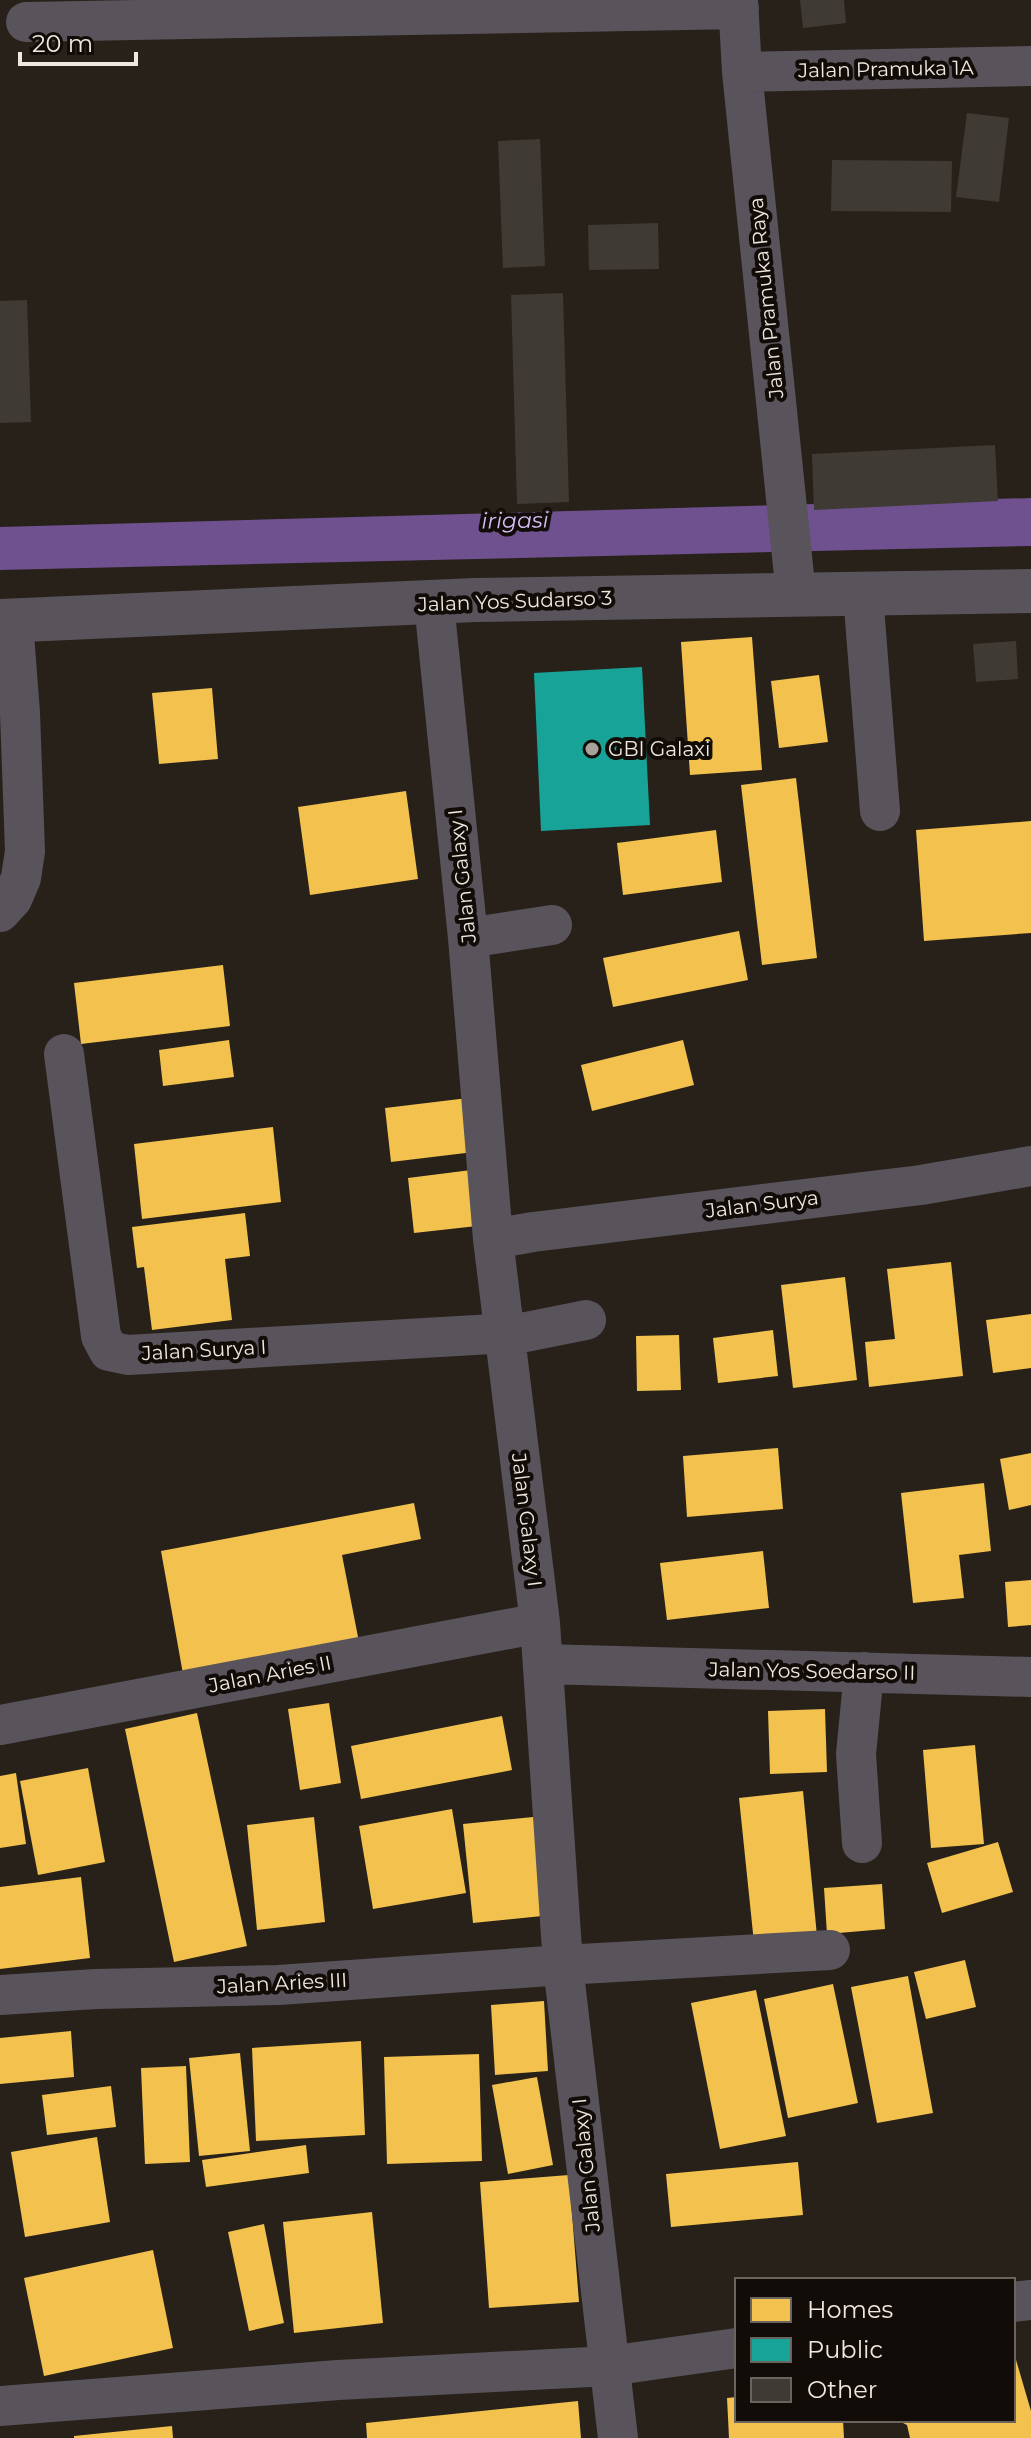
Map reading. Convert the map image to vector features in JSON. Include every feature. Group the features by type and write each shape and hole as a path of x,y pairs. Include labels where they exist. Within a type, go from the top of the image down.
{"street":[{"path":"26,22 360,8 738,5"},
{"name":"Jalan Pramuka Raya","path":"738,5 742,72 795,590"},
{"name":"Jalan Pramuka 1A","path":"742,72 1031,66"},
{"name":"Jalan Yos Sudarso 3","path":"7,621 795,590 863,594 1031,591"},
{"path":"863,594 880,811"},
{"name":"Jalan Galaxy I","path":"454,602 506,932 514,1235 542,1328 540,1623 565,1665 563,1965 618,2438"},
{"path":"0,912 12,899 21,878 25,851 21,728 7,621"},
{"name":"Jalan Surya I","path":"64,1054 101,1336 109,1351 128,1355 542,1328"},
{"name":"Jalan Surya","path":"514,1235 921,1185 1031,1166"},
{"name":"Jalan Aries II","path":"0,1725 540,1623"},
{"name":"Jalan Yos Soedarso II","path":"565,1665 1031,1677"},
{"path":"862,1843 856,1754 864,1672"},
{"name":"Jalan Aries III","path":"0,1995 96,1989 279,1985 830,1950"},
{"path":"0,2406 322,2381 609,2366 735,2348"}],"water":[{"name":"irigasi","path":"1031,498 1031,546 0,570 0,527"}],"building: Homes":[{"path":"752,637 762,770 690,775 681,642"},
{"path":"819,675 828,742 779,748 771,681"},
{"path":"212,688 218,759 159,764 152,693"},
{"path":"796,778 817,958 762,965 741,785"},
{"path":"406,791 418,879 310,895 298,807"},
{"path":"1031,821 1031,933 924,941 916,830"},
{"path":"716,830 722,882 623,895 617,843"},
{"path":"739,931 748,980 613,1007 603,958"},
{"path":"223,965 230,1026 81,1044 74,983"},
{"path":"229,1040 234,1077 163,1086 159,1050"},
{"path":"683,1040 694,1085 592,1111 581,1065"},
{"path":"468,1098 474,1152 391,1162 385,1108"},
{"path":"273,1127 281,1202 142,1219 134,1144"},
{"path":"479,1169 486,1225 414,1233 408,1178"},
{"path":"245,1213 250,1256 225,1259 232,1320 152,1330 144,1267 137,1268 132,1227"},
{"path":"951,1262 963,1376 869,1387 865,1342 895,1339 887,1269"},
{"path":"845,1277 857,1380 793,1388 781,1285"},
{"path":"1031,1314 1031,1368 993,1373 986,1320"},
{"path":"773,1330 778,1376 718,1383 713,1338"},
{"path":"679,1335 681,1390 637,1391 636,1336"},
{"path":"778,1448 783,1509 687,1517 683,1456"},
{"path":"1031,1453 1031,1505 1009,1510 1000,1459"},
{"path":"984,1483 991,1551 959,1555 964,1598 913,1603 901,1493"},
{"path":"414,1503 421,1539 342,1555 359,1642 183,1674 161,1551"},
{"path":"763,1551 769,1608 667,1620 660,1563"},
{"path":"1031,1580 1031,1625 1008,1627 1005,1582"},
{"path":"329,1703 341,1783 300,1790 288,1709"},
{"path":"825,1709 827,1772 770,1774 768,1711"},
{"path":"197,1713 247,1946 174,1962 125,1729"},
{"path":"502,1716 512,1770 361,1799 351,1746"},
{"path":"975,1745 984,1844 931,1848 923,1750"},
{"path":"88,1768 105,1862 38,1875 20,1781"},
{"path":"16,1773 26,1844 0,1848 0,1776"},
{"path":"803,1791 817,1936 754,1943 739,1798"},
{"path":"452,1809 466,1893 373,1909 359,1826"},
{"path":"543,1816 552,1915 473,1923 463,1824"},
{"path":"314,1817 325,1922 257,1930 247,1825"},
{"path":"998,1842 1013,1892 942,1913 927,1863"},
{"path":"81,1877 90,1958 0,1969 0,1887"},
{"path":"882,1884 885,1929 827,1934 824,1888"},
{"path":"965,1960 976,2007 926,2019 914,1972"},
{"path":"908,1976 933,2113 877,2123 851,1987"},
{"path":"833,1984 858,2103 788,2118 764,1999"},
{"path":"756,1990 786,2136 720,2149 691,2003"},
{"path":"544,2001 548,2071 495,2075 491,2005"},
{"path":"71,2031 74,2077 0,2084 0,2038"},
{"path":"361,2041 365,2135 256,2141 252,2048"},
{"path":"240,2053 250,2151 199,2156 189,2058"},
{"path":"479,2054 482,2161 387,2164 384,2057"},
{"path":"186,2066 190,2162 145,2164 141,2068"},
{"path":"537,2077 553,2165 508,2174 492,2085"},
{"path":"111,2086 116,2127 47,2135 42,2095"},
{"path":"97,2137 110,2222 25,2237 11,2152"},
{"path":"306,2145 309,2173 206,2187 202,2160"},
{"path":"798,2162 803,2215 671,2227 666,2174"},
{"path":"569,2175 579,2302 489,2308 480,2182"},
{"path":"372,2212 383,2323 294,2333 283,2222"},
{"path":"264,2224 284,2323 249,2331 228,2232"},
{"path":"153,2250 173,2348 44,2376 24,2278"},
{"path":"1015,2356 1031,2411 1031,2438 910,2438 907,2425 901,2422 1015,2422"},
{"path":"735,2397 735,2422 843,2422 844,2438 729,2438 727,2398"},
{"path":"578,2401 581,2438 367,2438 366,2423"},
{"path":"172,2426 173,2438 74,2438 74,2436"}],"building: Public":[{"name":"GBI Galaxi","path":"642,667 650,825 541,831 534,673"}],"building: Other":[{"path":"800,0 844,0 846,23 803,28"},
{"path":"967,113 1009,118 999,202 956,197"},
{"path":"540,139 545,266 503,268 498,141"},
{"path":"832,160 952,161 951,212 831,211"},
{"path":"658,223 659,269 589,270 588,225"},
{"path":"563,293 569,502 517,504 511,295"},
{"path":"27,300 31,422 0,423 0,301"},
{"path":"995,445 998,501 814,510 812,454"},
{"path":"1016,641 1018,679 976,682 973,644"}],"place":[{"name":"GBI Galaxi","path":"592,749"}]}
